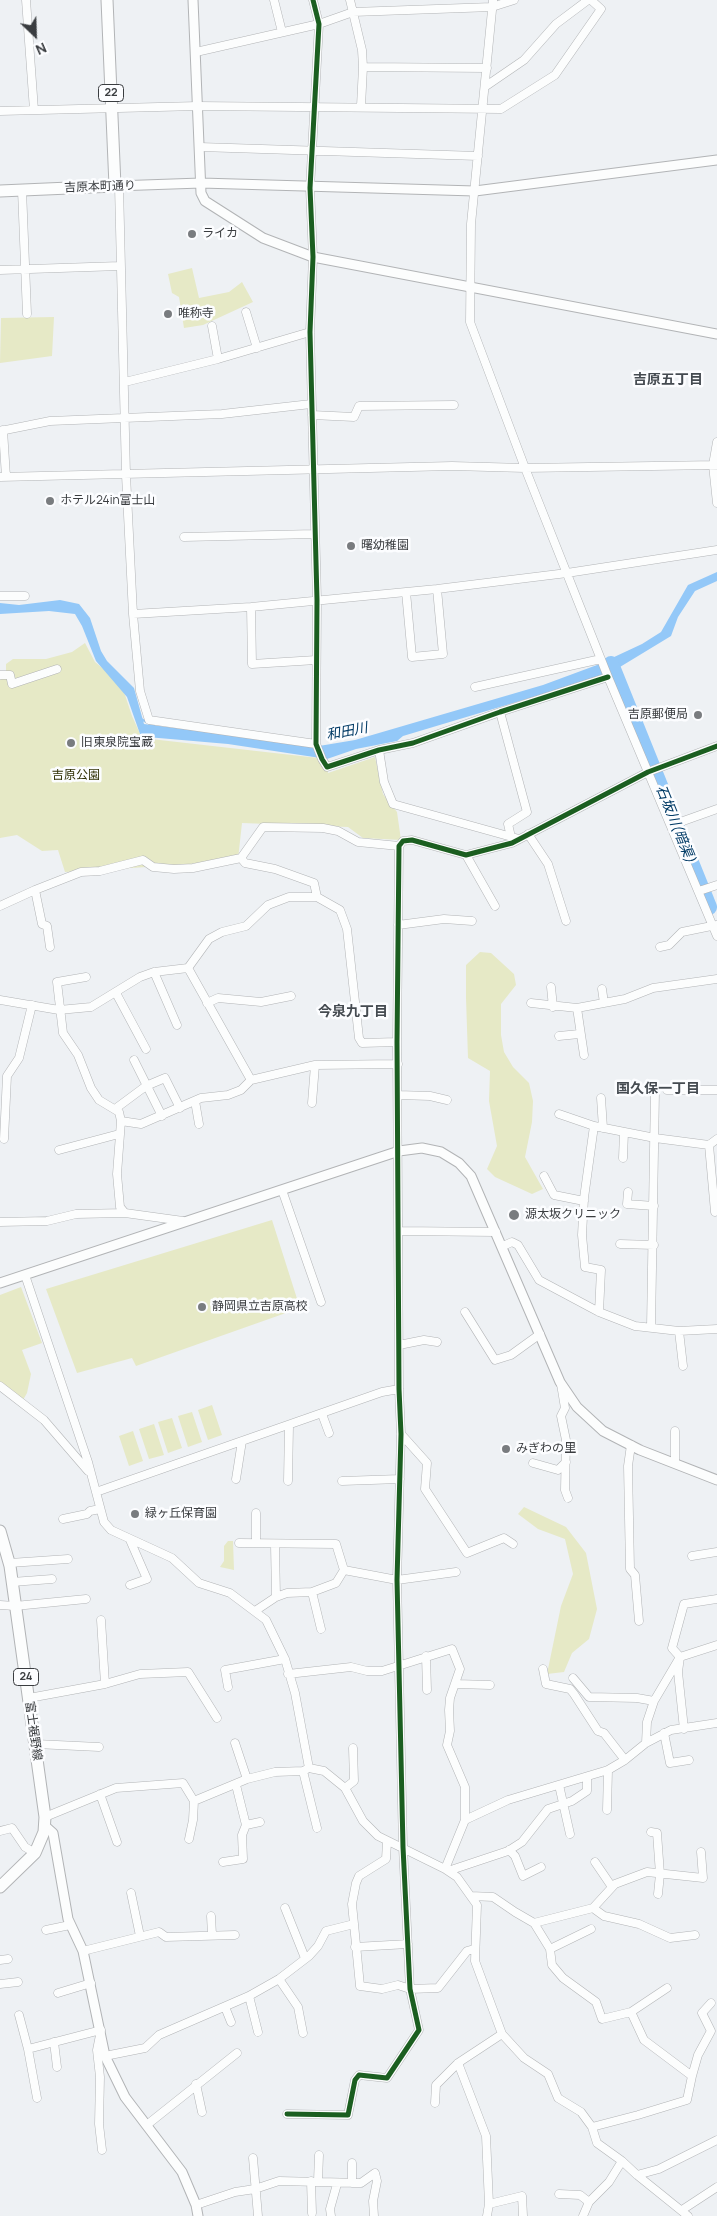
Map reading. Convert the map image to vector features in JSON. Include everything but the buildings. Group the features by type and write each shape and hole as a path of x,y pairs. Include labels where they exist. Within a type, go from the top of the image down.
{"main road":[{"name":"22","path":"108,0 117,186"},
{"name":"吉原本町通り","path":"0,191 117,186"},
{"name":"富士裾野線","path":"0,1533 10,1563 45,1821 35,1853 0,1887"}],"street":[{"path":"26,0 34,110"},
{"path":"193,0 201,193 205,201 263,238 313,256 717,334"},
{"path":"274,0 282,32"},
{"path":"312,0 319,24 310,188 313,256 310,332 317,600 316,744 322,759 327,767 379,750 413,744 500,712 608,676"},
{"path":"350,0 362,50 362,106"},
{"path":"196,52 319,24 352,12 493,4 514,0"},
{"path":"0,111 198,106 362,106 501,109 555,75 602,9 589,0 556,24 524,60 486,86"},
{"path":"493,4 471,224 470,322 566,573 649,771 675,824 702,890 717,936"},
{"path":"363,67 487,68"},
{"path":"200,147 478,156"},
{"name":"吉原本町通り","path":"117,186 201,183 310,188 475,191 717,160"},
{"path":"117,186 132,614 140,691 149,720 316,744"},
{"path":"22,190 27,314"},
{"path":"0,270 120,266"},
{"path":"246,312 257,348"},
{"path":"212,326 218,358"},
{"path":"125,382 257,348 310,332"},
{"path":"311,404 222,414 50,421 2,430 3,477 222,471 313,471 452,466 525,468 715,465"},
{"path":"312,415 354,417 359,406 454,405"},
{"path":"717,442 715,465 717,503"},
{"path":"184,537 315,534"},
{"path":"132,614 251,607 436,589 566,573 717,550"},
{"path":"406,592 412,657 443,654 436,589"},
{"path":"0,596 25,596"},
{"path":"251,607 252,664 316,660"},
{"path":"475,687 601,659"},
{"path":"0,675 10,675 12,684 57,669"},
{"path":"500,712 526,812 508,824 515,838"},
{"path":"379,750 384,782 393,804 515,838 528,834 649,771 717,746"},
{"path":"675,824 717,810"},
{"path":"0,906 81,872 100,870 143,860 153,867 174,869 193,868 241,858 263,826 323,828 338,831 358,842 399,846"},
{"path":"528,834 548,864 566,921"},
{"path":"287,2114 348,2115 355,2080 359,2075 387,2078 419,2030 410,1989 403,1847 396,1580 401,1434 399,1389 397,1042 399,846 403,841 412,840 466,855 512,843 515,838"},
{"path":"466,855 495,906"},
{"path":"241,858 245,863 275,869 314,883 317,897"},
{"path":"702,890 717,885"},
{"path":"35,890 42,924 47,926 50,947"},
{"path":"0,1000 60,1010 91,1007 140,977 154,972 188,968 209,939 222,932 246,926 268,905 289,896 317,897 340,910 348,929 347,938 359,1038 362,1043 397,1042"},
{"path":"398,925 444,919 472,921"},
{"path":"660,947 669,945 682,932 715,926"},
{"path":"188,968 251,1080"},
{"path":"154,972 177,1025"},
{"path":"86,977 57,982 63,1033 78,1055 91,1088 99,1100 119,1112 121,1121 117,1174 120,1207 125,1212"},
{"path":"531,1002 553,1007 577,1008 626,999 653,988 717,979"},
{"path":"551,987 553,1007"},
{"path":"602,989 604,1003"},
{"path":"116,993 146,1049"},
{"path":"207,1003 218,998 261,1002 290,996"},
{"path":"4,1139 7,1076 19,1058 32,1005"},
{"path":"577,1008 579,1034 584,1055"},
{"path":"559,1036 579,1034"},
{"path":"134,1060 162,1116"},
{"path":"121,1121 141,1124 201,1098 228,1095 241,1090 251,1080 315,1065 398,1064"},
{"path":"312,1103 315,1065"},
{"path":"114,1109 146,1086 165,1078 180,1108"},
{"path":"667,1090 717,1090"},
{"path":"651,1327 654,1246 655,1092"},
{"path":"398,1095 430,1096 447,1100"},
{"path":"601,1098 603,1128"},
{"path":"195,1101 199,1124"},
{"path":"559,1114 594,1126 655,1138 708,1145 717,1139"},
{"path":"594,1126 584,1201 582,1235 585,1267 601,1270 599,1312"},
{"path":"623,1158 624,1132"},
{"path":"59,1150 120,1134"},
{"path":"708,1145 715,1212"},
{"path":"0,1283 399,1151 422,1148 441,1152 459,1163 471,1176 503,1246 560,1382 577,1407 603,1431 631,1445 717,1480"},
{"path":"544,1176 554,1196 584,1201"},
{"path":"282,1190 321,1302"},
{"path":"628,1192 627,1204 654,1206"},
{"path":"0,1222 47,1221 76,1214 125,1212 183,1221"},
{"path":"398,1231 496,1232"},
{"path":"503,1246 512,1242 518,1245 539,1280 599,1312 635,1326 679,1331 717,1329"},
{"path":"620,1244 654,1246"},
{"path":"25,1274 88,1462 88,1471"},
{"path":"465,1312 495,1360 512,1355 540,1334"},
{"path":"679,1331 683,1366"},
{"path":"399,1345 424,1340 437,1342"},
{"path":"560,1382 565,1408 562,1416 566,1440 565,1490 568,1498"},
{"path":"0,1386 44,1420 88,1471 104,1522 111,1530 172,1558 198,1583 230,1593 266,1620 285,1659 295,1693 317,1828"},
{"path":"96,1492 382,1392 399,1389"},
{"path":"322,1414 329,1433"},
{"path":"288,1481 289,1426"},
{"path":"675,1431 675,1463"},
{"path":"401,1434 427,1463 425,1489 467,1553 504,1538 513,1544"},
{"path":"236,1479 242,1441"},
{"path":"631,1445 628,1466 630,1569 635,1576 639,1621"},
{"path":"533,1463 558,1470 566,1462"},
{"path":"342,1481 400,1480"},
{"path":"63,1519 87,1514 100,1508"},
{"path":"256,1513 256,1542"},
{"path":"130,1540 147,1579 130,1586"},
{"path":"239,1543 256,1542 275,1545 336,1544 344,1570 336,1583 312,1592 287,1593 276,1597 256,1611"},
{"path":"275,1545 276,1597"},
{"path":"692,1556 717,1552"},
{"path":"10,1563 68,1559"},
{"path":"344,1570 396,1580 456,1572"},
{"path":"12,1582 52,1579"},
{"path":"312,1592 321,1629"},
{"path":"0,1605 15,1606 86,1599"},
{"path":"684,1729 678,1672 680,1658 672,1648 684,1604 717,1599"},
{"path":"101,1620 105,1684"},
{"path":"646,1743 648,1722 654,1701 680,1658 717,1645"},
{"path":"288,1674 351,1667 367,1671 382,1671 452,1649 460,1669 450,1704 450,1732 447,1745 465,1787 465,1820 446,1870"},
{"path":"426,1656 426,1690"},
{"path":"228,1687 226,1670 285,1659"},
{"path":"543,1669 546,1684 570,1690 598,1731 604,1733 625,1760"},
{"path":"29,1698 105,1684 140,1674 188,1672 217,1718"},
{"path":"574,1678 590,1697 637,1698 654,1701"},
{"path":"456,1684 490,1685"},
{"path":"465,1820 508,1800 608,1770 625,1760 646,1743 664,1733 717,1722"},
{"path":"664,1733 670,1763 689,1760"},
{"path":"235,1743 247,1779"},
{"path":"36,1744 99,1747"},
{"path":"345,1788 354,1781 353,1748"},
{"path":"194,1801 247,1779 275,1772 306,1769 324,1771 345,1788 363,1822 378,1836 387,1842 403,1847 457,1877 471,1896 477,1905 475,1961 502,2034 524,2058 548,2074 558,2098 581,2112 592,2127 597,2143 685,2213 717,2187"},
{"path":"607,1810 608,1770"},
{"path":"446,1870 509,1850 522,1842 548,1809 563,1804 587,1791 587,1776"},
{"path":"189,1839 193,1824 194,1801 183,1783 116,1788 45,1821 53,1833 70,1925 84,1951 105,2056 125,2097 148,2124 182,2172 196,2205 198,2216"},
{"path":"223,1862 243,1859 242,1835 246,1826 236,1785"},
{"path":"558,1785 570,1834"},
{"path":"100,1794 117,1842"},
{"path":"246,1826 260,1822"},
{"path":"0,1831 12,1828 25,1847 35,1853"},
{"path":"651,1832 657,1833 660,1874 658,1894"},
{"path":"387,1842 386,1860 359,1876 352,1904 360,1986 382,1990 398,1985 410,1989 438,1988 467,1951 474,1949"},
{"path":"509,1850 515,1856 523,1876 541,1867"},
{"path":"534,1923 593,1908 612,1887 631,1877 647,1872 703,1878 701,1852"},
{"path":"594,1862 612,1887"},
{"path":"131,1893 140,1936"},
{"path":"471,1896 493,1897 534,1923 550,1949 552,1965 563,1978 596,2002 602,2019 631,2012 667,1988"},
{"path":"285,1908 305,1958"},
{"path":"593,1908 604,1916 639,1924 670,1938 695,1935"},
{"path":"211,1916 212,1935"},
{"path":"105,2056 145,2048 159,2034 249,1996 279,1979 305,1958 318,1946 326,1931 354,1924"},
{"path":"46,1930 70,1925"},
{"path":"550,1949 591,1929"},
{"path":"84,1951 159,1932 166,1937 235,1934"},
{"path":"355,1947 408,1944"},
{"path":"279,1979 298,2007 303,2033"},
{"path":"0,1984 18,1982"},
{"path":"58,1993 91,1983"},
{"path":"249,1996 258,2032"},
{"path":"592,2127 638,2116 687,2100 698,2055 711,2031 702,2012 711,2004"},
{"path":"225,2007 231,2022"},
{"path":"631,2012 644,2040 692,2076"},
{"path":"19,2015 28,2049 37,2098"},
{"path":"28,2049 100,2030"},
{"path":"100,2030 97,2050 100,2077 99,2124 102,2150"},
{"path":"435,2103 436,2085 458,2063 502,2034"},
{"path":"54,2042 57,2066"},
{"path":"148,2124 196,2084 237,2054"},
{"path":"458,2063 486,2136 489,2204 487,2216"},
{"path":"196,2084 202,2112"},
{"path":"637,2175 659,2169 717,2140"},
{"path":"312,2213 314,2181 319,2156"},
{"path":"253,2158 258,2216"},
{"path":"583,2216 589,2202 609,2182 622,2161"},
{"path":"352,2163 352,2183"},
{"path":"196,2205 235,2192 255,2189 279,2181 314,2181 338,2184 361,2183 375,2174 377,2181 373,2201 374,2216"},
{"path":"331,2216 330,2209 338,2184"},
{"path":"559,2194 580,2195 589,2202"},
{"path":"489,2204 522,2196 523,2216"}],"green space":[{"path":"192,268 199,298 229,292 242,282 253,302 203,325 184,328 179,297 172,293 168,274"},
{"path":"54,317 52,356 0,363 1,318"},
{"name":"吉原公園","path":"85,643 95,662 121,683 142,738 327,759 328,773 375,757 383,794 397,812 401,840 363,838 348,827 242,823 238,859 180,865 65,872 58,850 42,851 17,835 0,838 0,680 6,676 6,664 13,659 46,659 72,652"},
{"path":"480,952 491,953 514,974 516,985 501,1004 501,1035 504,1052 513,1067 529,1083 533,1101 532,1122 525,1157 543,1189 532,1194 495,1177 487,1169 497,1146 489,1101 490,1071 468,1058 466,998 466,965"},
{"path":"272,1220 300,1308 136,1366 132,1358 77,1373 46,1289"},
{"path":"21,1287 42,1343 22,1350 31,1374 27,1393 23,1400 0,1382 0,1295"},
{"path":"212,1405 222,1435 208,1440 198,1410"},
{"path":"192,1412 202,1442 188,1447 178,1416"},
{"path":"172,1418 182,1448 168,1453 158,1422"},
{"path":"154,1424 164,1455 149,1459 139,1429"},
{"path":"133,1431 143,1461 129,1466 119,1436"},
{"path":"524,1507 566,1527 586,1553 597,1609 589,1639 572,1653 564,1672 547,1674 561,1606 573,1574 565,1539 538,1529 518,1514"},
{"path":"228,1541 233,1541 234,1570 220,1567 224,1561 224,1546"}],"water":[{"path":"717,572 717,581 695,591 678,617 671,636 615,670 570,686 403,736 397,741 356,749 327,759 228,744 147,737 140,734 127,697 96,661 75,614 49,611 0,614 0,603 19,605 60,600 79,604 90,618 101,651 107,661 134,688 144,724 313,747 355,740 543,685 597,665 642,644 661,632 688,585"}],"waterway":[{"name":"石坂川(暗渠)","path":"611,664 709,907"},
{"name":"和田川","path":"141,719 154,726"}],"cycle path":[{"path":"313,0 319,24 310,188 313,257 310,332 317,600 316,744 322,759 327,767 379,750 413,743 608,677"},
{"path":"287,2114 348,2115 355,2080 359,2075 387,2078 419,2030 410,1989 403,1847 397,1580 401,1434 399,1389 397,1042 399,846 403,841 412,840 466,855 512,843 648,772 717,746"}],"place":[{"name":"ライカ","path":"192,234"},
{"name":"唯称寺","path":"168,314"},
{"name":"ホテル24in富士山","path":"50,501"},
{"name":"曙幼稚園","path":"351,546"},
{"name":"吉原郵便局","path":"698,715"},
{"name":"旧東泉院宝蔵","path":"71,743"},
{"name":"源太坂クリニック","path":"514,1215"},
{"name":"静岡県立吉原高校","path":"202,1307"},
{"name":"みぎわの里","path":"506,1449"},
{"name":"緑ヶ丘保育園","path":"135,1514"}],"district":[{"name":"吉原五丁目","path":"668,380"},
{"name":"今泉九丁目","path":"353,1012"},
{"name":"国久保一丁目","path":"658,1089"}]}
